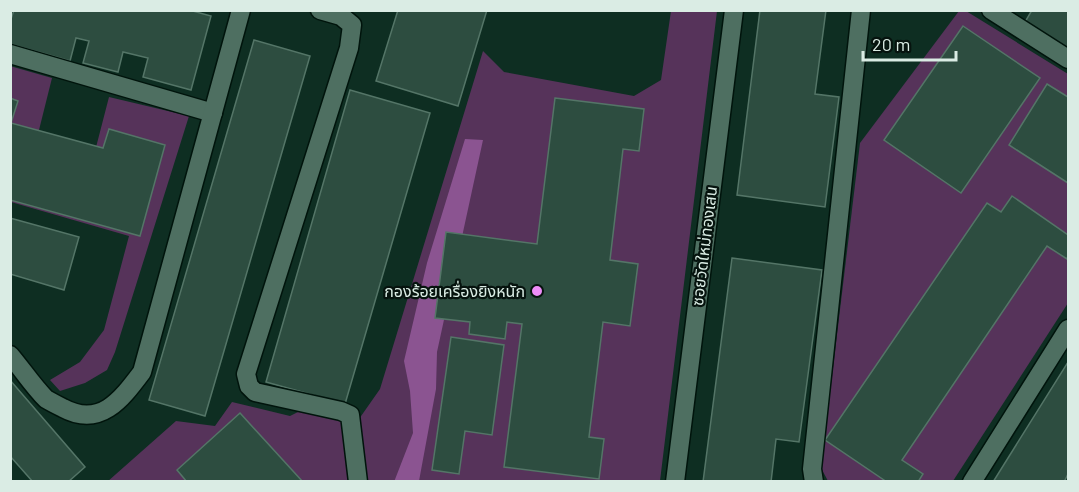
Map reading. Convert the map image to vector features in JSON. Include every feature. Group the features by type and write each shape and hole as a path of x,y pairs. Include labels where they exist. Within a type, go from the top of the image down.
{"street":[{"path":"10,355 47,399 72,413 91,416 107,410 129,391 142,372 241,10"},
{"path":"320,10 341,16 352,25 349,48 246,374 249,386 255,392 342,411 350,415 358,482"},
{"name":"ซอยวัดใหม่ทองเสน","path":"675,482 734,10"},
{"path":"814,482 812,469 861,10"},
{"path":"991,10 1068,59"},
{"path":"10,54 213,112"},
{"path":"972,482 1068,328"}],"shaded area":[{"path":"671,11 717,11 660,481 107,482 176,421 215,426 232,402 290,416 308,407 359,419 380,389 483,51 504,72 634,96 661,80"},
{"path":"959,11 966,11 1068,74 1068,303 953,481 828,481 821,468 860,143"},
{"path":"10,66 52,78 37,138 94,155 109,97 189,116 115,352 107,370 85,383 60,391 50,380 80,362 104,330 129,236 11,202"},
{"path":"465,139 483,140 437,352 436,389 419,481 394,482 413,433 410,391 404,361 427,263"}],"building":[{"path":"14,10 189,10 211,16 191,90 143,77 148,58 123,52 118,72 83,63 89,41 76,38 70,61 10,44 10,22"},
{"path":"398,10 487,10 458,106 376,81"},
{"path":"760,10 826,10 815,94 839,97 825,207 737,195"},
{"path":"1032,10 1068,10 1068,50 1025,22"},
{"path":"963,26 1040,78 961,193 884,140"},
{"path":"254,40 310,56 205,416 149,400"},
{"path":"1047,84 1068,97 1068,183 1009,145"},
{"path":"350,90 430,113 345,404 266,382"},
{"path":"10,98 18,101 11,123 103,148 109,129 165,145 140,236 10,200"},
{"name":"กองร้อยเครื่องยิงหนัก","path":"555,98 644,109 639,151 623,149 610,260 638,264 630,326 603,322 589,437 604,439 599,479 504,467 522,324 507,322 505,339 469,334 470,322 435,318 446,232 537,244"},
{"path":"1012,196 1068,235 1067,259 1047,246 902,460 923,474 918,482 887,482 825,440 987,203 1001,212"},
{"path":"10,218 79,237 64,290 10,274"},
{"path":"732,258 822,270 799,442 776,439 771,482 703,482"},
{"path":"451,337 504,345 492,435 465,431 459,474 432,470"},
{"path":"1068,362 1068,474 1064,482 993,482"},
{"path":"10,380 85,467 68,482 33,482 10,456"},
{"path":"240,413 303,482 187,482 177,470"}],"place":[{"name":"กองร้อยเครื่องยิงหนัก","path":"537,291"}]}
